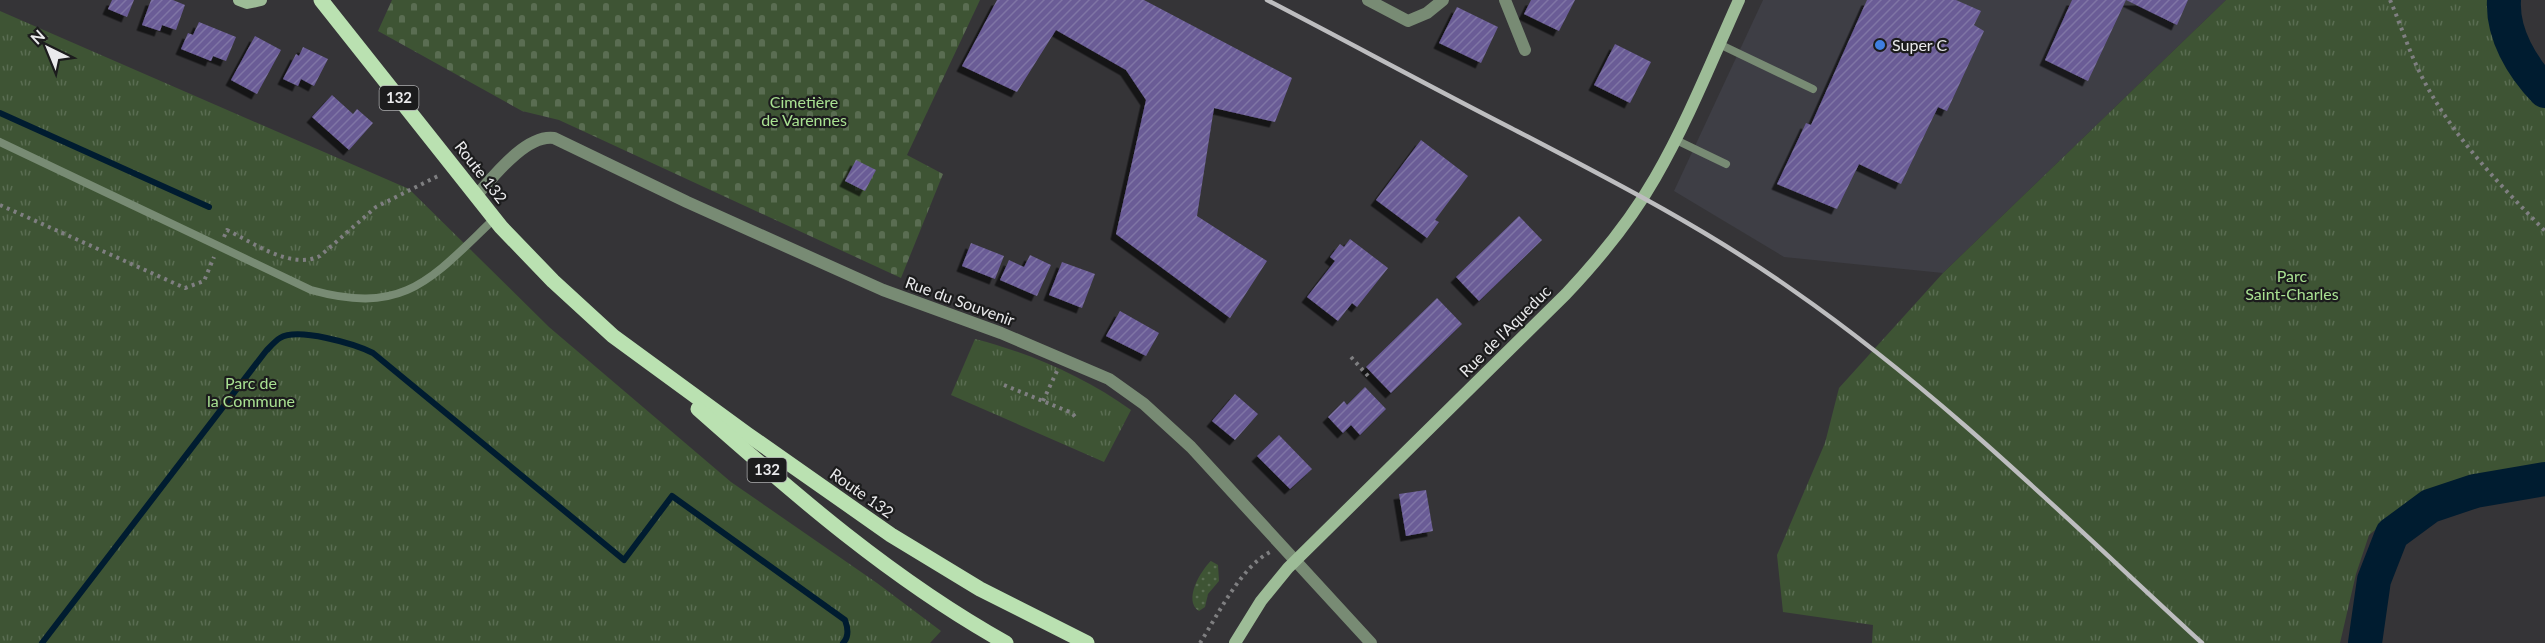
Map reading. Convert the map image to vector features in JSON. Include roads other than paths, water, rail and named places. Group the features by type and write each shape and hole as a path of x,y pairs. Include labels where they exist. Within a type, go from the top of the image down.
{"main road":[{"name":"Route 132","path":"321,0 494,219 593,320 801,499 863,549 932,598 1006,643"},
{"name":"Route 132","path":"630,350 891,535 980,589 1087,643"}],"street":[{"path":"239,0 247,3 261,0"},
{"path":"1368,0 1408,21 1428,13 1443,0"},
{"path":"1505,0 1525,50"},
{"name":"Rue de l'Aqueduc","path":"1235,643 1271,588 1295,561 1580,279 1624,224 1654,180 1676,140 1739,0"},
{"name":"Rue du Souvenir","path":"476,196 506,164 530,144 541,138 554,138 687,202 883,290 1001,333 1096,372 1134,396 1173,430 1371,643"}],"lane":[{"path":"1719,44 1813,89"},
{"path":"1676,140 1726,165"},
{"path":"0,142 311,290 339,298 366,299 399,295 409,290 432,275 494,219"}],"waterway":[{"path":"2504,0 2506,25 2515,49 2521,61 2545,91"},
{"path":"0,113 209,207"},
{"path":"42,643 266,351 280,338 300,334 340,341 373,353 624,560 672,496 845,620 847,632 843,643"},
{"path":"2365,643 2374,580 2392,534 2430,506 2475,491 2545,479"}],"railway":[{"path":"1267,0 1655,205 1726,246 1794,291 1848,330 1953,415 2054,505 2202,643"}],"place":[{"name":"Super C","path":"1880,45"}],"park label":[{"name":"Cimetière de Varennes","path":"804,111"},
{"name":"Parc Saint-Charles","path":"2292,285"},
{"name":"Parc de la Commune","path":"251,392"}]}
